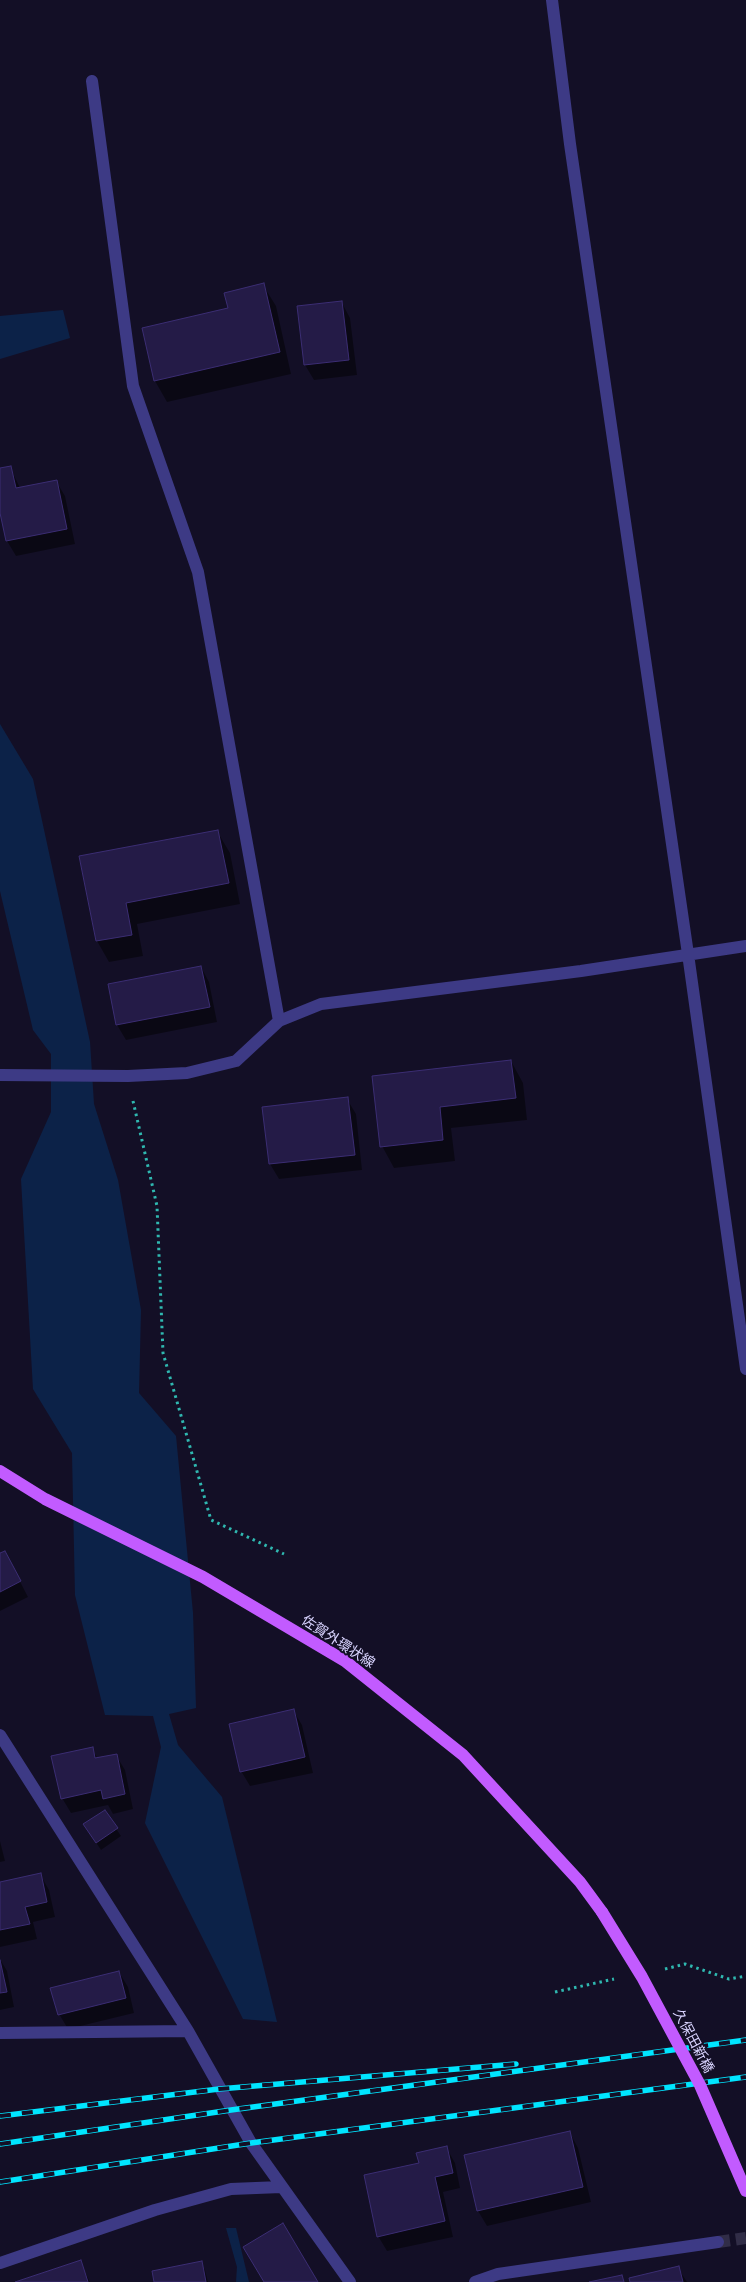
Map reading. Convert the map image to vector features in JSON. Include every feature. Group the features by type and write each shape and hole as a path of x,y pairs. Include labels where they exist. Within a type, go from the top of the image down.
{"main road":[{"name":"佐賀外環状線","path":"0,1471 45,1499 203,1577 345,1661 464,1755 580,1882 602,1912"},
{"name":"久保田新橋","path":"602,1912 642,1977 700,2085 746,2191"}],"street":[{"path":"552,0 571,154 688,954 746,1369"},
{"path":"92,81 133,386 198,572 279,1021"},
{"path":"0,1075 128,1076 187,1073 236,1061 279,1021 321,1004 581,971 746,946"},
{"path":"0,1735 188,2031 251,2143 350,2282"},
{"path":"0,2034 188,2031"},
{"path":"0,2263 155,2210 230,2189 281,2187"},
{"path":"475,2282 498,2274 718,2242"}],"path":[{"path":"128,1076 157,1206 163,1353 212,1520 284,1554"}],"water":[{"path":"63,310 70,338 0,359 0,316"},
{"path":"0,724 33,779 90,1042 94,1104 118,1180 141,1310 139,1393 176,1436 193,1613 196,1708 169,1714 178,1745 222,1797 277,2022 243,2019 145,1823 161,1747 153,1716 105,1715 75,1595 72,1453 33,1389 21,1179 51,1112 51,1054 33,1030 0,891"},
{"path":"226,2228 236,2228 249,2282 236,2282 237,2267"}],"building":[{"path":"264,283 280,352 154,381 142,328 228,308 224,293"},
{"path":"342,301 349,360 304,365 297,306"},
{"path":"11,466 16,488 57,480 67,529 6,541 0,513 0,468"},
{"path":"218,830 229,883 126,903 132,935 96,941 79,856"},
{"path":"201,966 210,1007 116,1025 108,984"},
{"path":"511,1060 516,1098 440,1107 443,1140 380,1147 372,1076"},
{"path":"348,1097 355,1155 269,1164 262,1107"},
{"path":"5,1551 21,1581 0,1592 0,1553"},
{"path":"294,1709 305,1757 240,1772 229,1724"},
{"path":"93,1747 95,1758 117,1754 125,1794 103,1799 101,1790 61,1799 51,1756"},
{"path":"105,1810 118,1828 96,1843 83,1824"},
{"path":"41,1873 47,1902 25,1907 30,1924 0,1930 0,1882"},
{"path":"0,1960 7,1992 0,1993"},
{"path":"119,1971 126,1998 58,2015 50,1988"},
{"path":"570,2131 583,2187 477,2211 464,2155"},
{"path":"447,2146 453,2173 435,2177 445,2221 377,2237 364,2175 419,2163 416,2153"},
{"path":"283,2223 318,2282 264,2282 243,2247"},
{"path":"81,2260 88,2282 15,2282"},
{"path":"202,2261 206,2282 154,2282 152,2271"},
{"path":"679,2266 683,2282 630,2282 629,2278"},
{"path":"622,2275 624,2282 589,2282"}],"tunnel":[{"path":"718,2242 746,2238"}],"railway":[{"path":"0,2144 231,2110 746,2040"},
{"path":"0,2116 219,2089 516,2064"},
{"path":"0,2182 251,2143 746,2077"}]}
